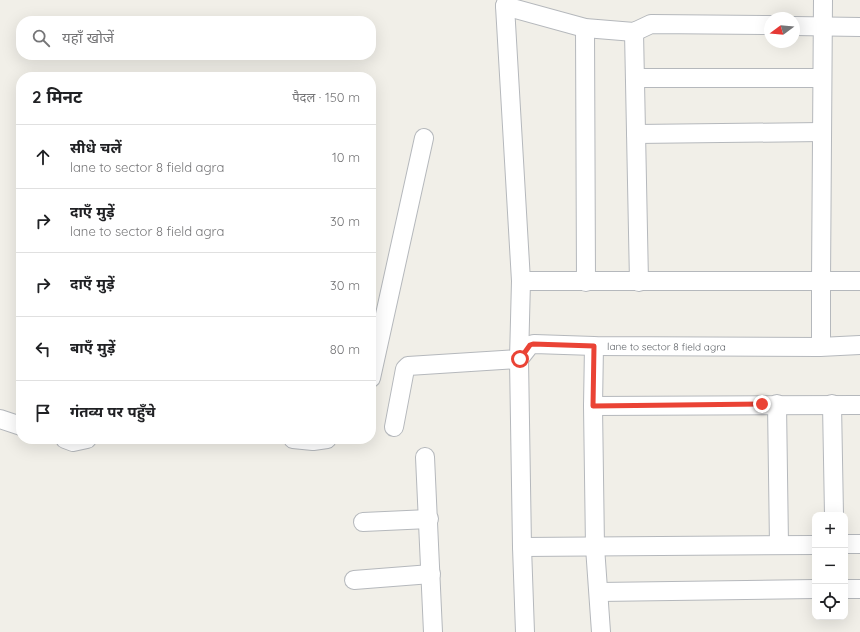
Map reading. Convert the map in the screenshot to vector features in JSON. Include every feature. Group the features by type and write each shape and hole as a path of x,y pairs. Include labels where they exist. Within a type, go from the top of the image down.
{"street":[{"path":"820,347 823,0"},
{"path":"525,632 522,547 520,359 521,281 506,3 585,28 634,32 651,24 764,25"},
{"path":"800,26 860,26"},
{"path":"585,28 586,282"},
{"path":"634,32 639,282"},
{"path":"635,78 822,78"},
{"path":"636,134 822,132"},
{"path":"376,355 424,138"},
{"path":"521,281 860,281"},
{"name":"lane to sector 8 field agra","path":"520,359 530,345 533,344 594,346 820,347 860,345"},
{"path":"594,346 593,406 595,547 601,632"},
{"path":"394,427 405,369 408,366 520,359"},
{"path":"593,406 777,404 860,405"},
{"path":"777,404 779,545"},
{"path":"832,404 834,512"},
{"path":"0,419 16,424"},
{"path":"425,457 431,574 430,632"},
{"path":"363,522 429,520"},
{"path":"848,544 860,544"},
{"path":"522,547 812,545"},
{"path":"354,580 431,574"},
{"path":"598,592 812,589"},
{"path":"848,589 860,589"}],"route":[{"path":"520,359 530,345 533,344 594,346 593,406 762,404"}]}
